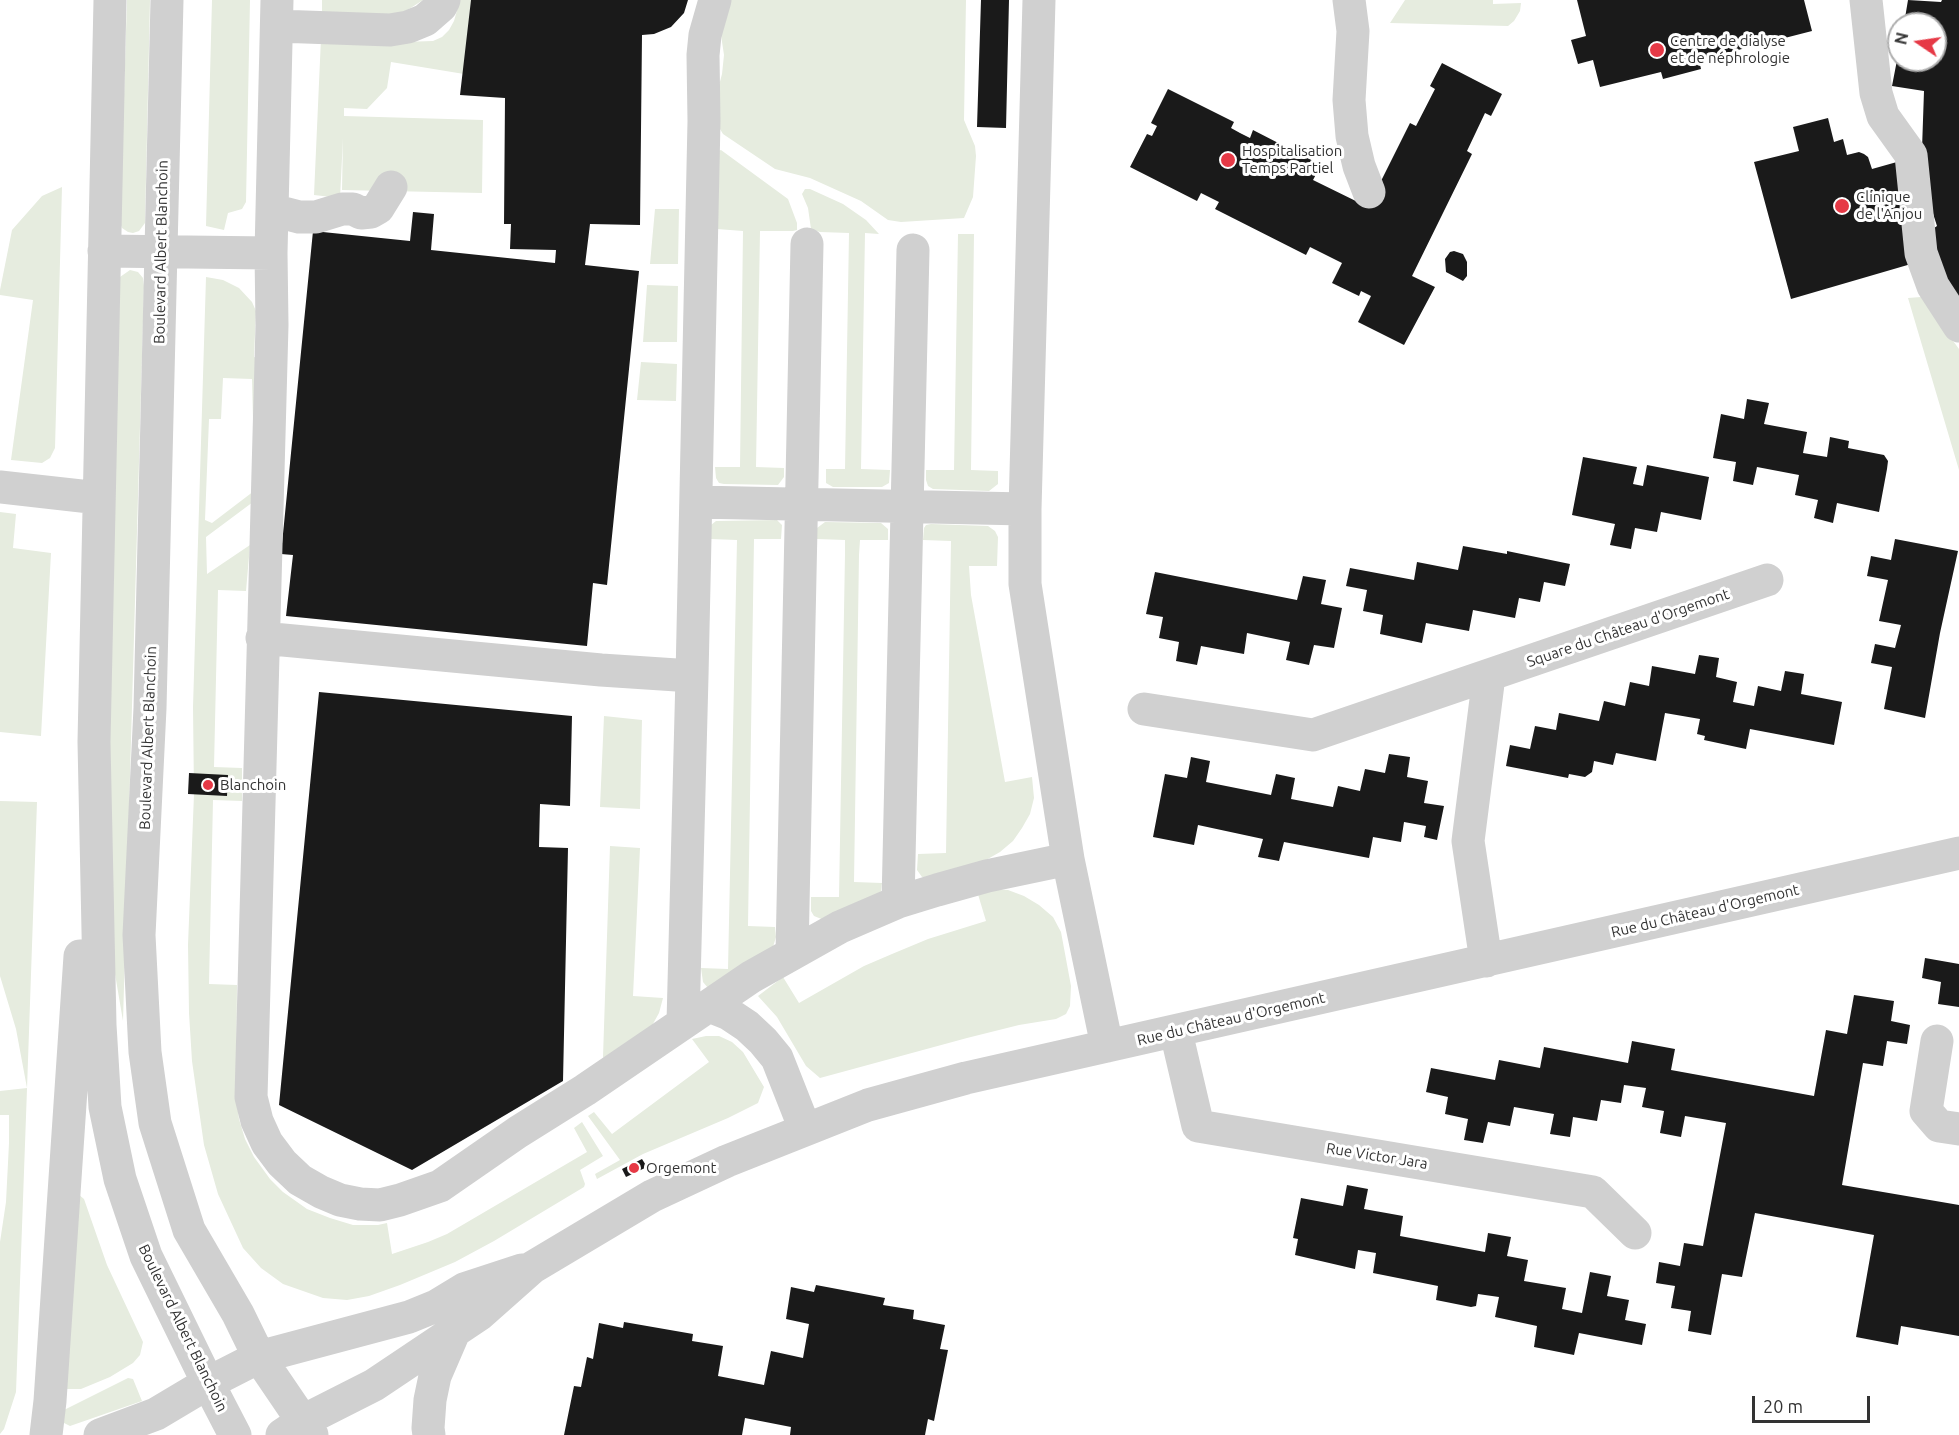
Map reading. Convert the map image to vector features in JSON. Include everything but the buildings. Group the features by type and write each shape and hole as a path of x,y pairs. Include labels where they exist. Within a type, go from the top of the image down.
{"street":[{"name":"Boulevard Albert Blanchoin","path":"110,0 94,742 100,1025 105,1107 120,1179 146,1256 207,1383 235,1435"},
{"name":"Boulevard Albert Blanchoin","path":"167,0 150,708 140,935 145,1052 155,1123 189,1230 238,1314 299,1430"},
{"path":"444,0 441,6 425,20 408,27 390,30 277,13 271,253 272,325 250,1097 256,1121 267,1143 282,1163 300,1180 340,1200 360,1204 380,1204 400,1200 440,1186 751,977 840,927 898,903 987,876 1068,859"},
{"path":"696,1014 692,676 704,55 705,34 715,0"},
{"path":"1039,0 1025,584 1068,859 1107,1046"},
{"path":"1349,0 1353,31 1349,100 1352,136 1359,166 1369,192"},
{"path":"1866,0 1876,93 1882,116 1911,155 1921,253 1933,286 1959,326"},
{"path":"272,210 299,217 315,217 342,209 352,209 361,213 371,212 378,208 391,187"},
{"path":"792,953 807,244"},
{"path":"104,250 271,253"},
{"path":"898,903 913,250"},
{"path":"0,487 99,498"},
{"path":"697,501 1025,509"},
{"name":"Square du Château d'Orgemont","path":"1144,709 1313,735 1767,580"},
{"path":"262,638 601,670 692,676"},
{"path":"1486,960 1468,841 1489,676"},
{"path":"46,1435 51,1389 94,742"},
{"name":"Rue du Château d'Orgemont","path":"299,1430 374,1385 480,1314 533,1267 652,1196 727,1161 868,1105 966,1078 1959,853"},
{"path":"696,1014 729,1014 763,1041 777,1058 805,1129"},
{"name":"Rue Victor Jara","path":"1176,1032 1198,1126 1593,1192 1635,1233"},
{"path":"1937,1041 1926,1111 1939,1126 1959,1129"},
{"name":"Rue du Château d'Orgemont","path":"100,1435 156,1414 207,1383 259,1357 409,1317 436,1306 464,1289 533,1267"},
{"path":"429,1435 430,1400 435,1376 454,1332"}],"shaded area":[{"path":"127,0 150,0 145,223 139,231 133,233 122,228 120,223"},
{"path":"212,0 250,0 246,202 242,209 228,213 224,230 206,226"},
{"path":"322,0 423,0 406,11 392,16 322,13"},
{"path":"460,0 471,0 464,74 391,62 387,88 367,109 344,108 344,116 483,120 482,193 342,190 343,138 340,198 314,195 321,38 403,42 433,41 442,37 449,30"},
{"path":"731,0 966,0 964,120 975,146 976,156 973,197 964,218 901,222 888,220 861,201 810,178 775,169 723,134 720,129 717,93 724,55 719,22"},
{"path":"1405,0 1493,0 1493,4 1521,3 1520,11 1508,26 1390,23"},
{"path":"721,150 788,199 797,223 797,230 793,231 760,231 756,467 784,468 784,477 778,485 724,484 719,483 716,478 715,467 740,467 743,231 717,229 718,151"},
{"path":"62,187 55,448 50,458 42,463 11,460 33,300 0,295 0,290 12,230 42,196"},
{"path":"805,189 810,189 843,204 866,220 879,234 865,233 861,469 890,470 889,483 882,487 833,487 826,483 826,469 845,469 849,233 820,232 811,229 808,208 802,194"},
{"path":"655,209 679,209 678,264 650,264"},
{"path":"958,234 974,234 971,470 998,471 998,484 989,491 933,489 928,486 926,480 926,470 954,470"},
{"path":"130,270 138,272 143,278 144,286 123,1021 105,915 120,277"},
{"path":"206,277 223,280 239,288 252,302 256,311 254,357 265,359 253,420 252,379 223,378 221,419 209,419 205,520 212,523 254,491 253,502 206,537 207,574 250,545 246,591 218,590 214,767 242,768 242,801 213,800 209,984 237,985 236,1097 245,1139 254,1157 270,1179 283,1192 307,1209 353,1225 387,1223 392,1254 447,1234 587,1152 574,1128 582,1122 603,1156 580,1170 584,1187 494,1241 455,1262 400,1285 369,1296 347,1300 323,1298 283,1284 261,1268 243,1248 218,1194 204,1145 192,1061 188,945 194,794 193,707"},
{"path":"647,285 678,286 677,342 643,342"},
{"path":"1921,297 1959,349 1959,470 1908,298"},
{"path":"641,362 677,364 676,401 637,400"},
{"path":"0,512 16,514 13,548 51,553 41,736 0,732"},
{"path":"777,520 782,525 781,539 754,539 748,926 775,927 776,937 773,947 708,988 703,982 701,968 728,969 737,540 710,539 711,525 716,521"},
{"path":"825,522 881,523 888,529 888,540 860,540 859,555 854,882 882,883 881,891 878,896 824,920 814,916 811,911 811,897 839,897 845,554 845,540 817,539 817,528"},
{"path":"931,524 988,526 995,531 998,537 997,566 969,566 971,595 1005,782 1032,777 1034,798 1030,814 1022,828 1013,841 1000,852 986,860 922,877 917,870 918,854 946,853 951,541 923,540 924,528"},
{"path":"604,716 642,720 640,809 600,807"},
{"path":"0,801 37,802 27,1089 16,1392 4,1429 0,1434 0,1242 6,1202 9,1115 0,1115 0,1091 27,1088 16,1029 0,976"},
{"path":"610,846 640,848 633,996 663,998 659,1013 649,1031 607,1061 603,1057"},
{"path":"1008,890 1024,896 1053,917 1061,932 1071,986 1070,1006 1066,1014 1056,1019 1019,1025 967,1038 820,1078 806,1066 777,1017 758,996 783,977 799,1003 864,966 928,939 986,921 977,891"},
{"path":"719,1036 732,1042 743,1052 764,1087 758,1103 643,1154 597,1179 595,1174 620,1160 588,1116 594,1112 612,1134 709,1062 692,1039"},
{"path":"78,1194 84,1199 107,1265 143,1342 140,1355 133,1363 110,1377 81,1389 63,1389"},
{"path":"128,1378 133,1379 142,1401 70,1426 62,1422 62,1411"}],"place":[{"name":"Centre de dialyse et de néphrologie","path":"1657,50"},
{"name":"Hospitalisation Temps Partiel","path":"1228,160"},
{"name":"Clinique de l'Anjou","path":"1842,206"},
{"name":"Blanchoin","path":"208,785"},
{"name":"Orgemont","path":"634,1168"}]}
